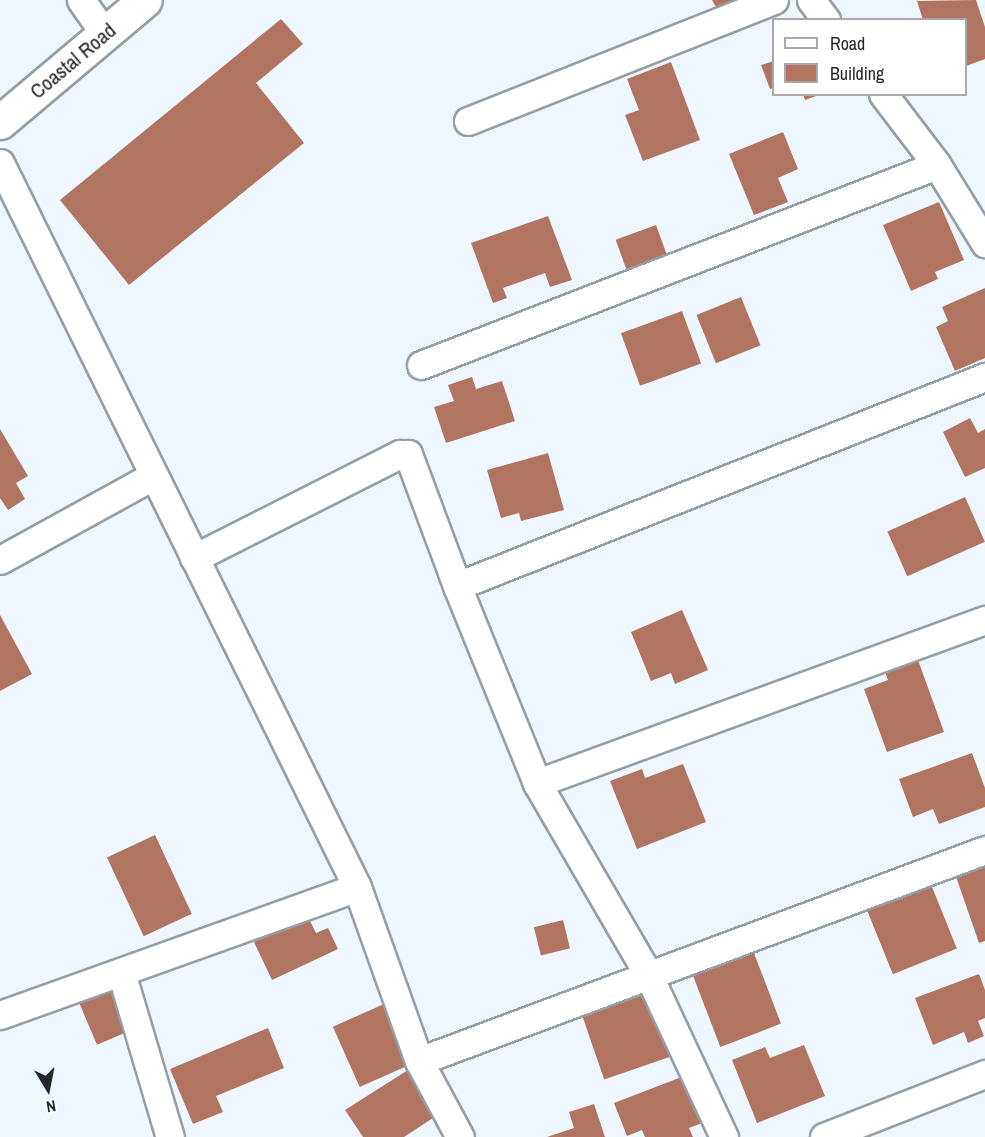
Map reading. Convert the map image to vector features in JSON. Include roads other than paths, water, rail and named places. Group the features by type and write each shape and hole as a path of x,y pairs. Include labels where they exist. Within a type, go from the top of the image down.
{"main road":[{"name":"Coastal Road","path":"0,122 145,0"}],"street":[{"path":"81,0 105,34"},
{"path":"468,121 774,0"},
{"path":"811,0 824,18"},
{"path":"885,96 937,165 985,243"},
{"path":"0,163 357,887 419,1060 460,1137"},
{"path":"421,365 937,165"},
{"path":"457,586 985,377"},
{"path":"194,558 400,453 408,454 457,586 537,783 648,974 724,1137"},
{"path":"0,560 153,476"},
{"path":"537,783 985,620"},
{"path":"419,1060 985,850"},
{"path":"0,1015 357,887"},
{"path":"121,972 170,1137"},
{"path":"824,1137 985,1074"}]}
